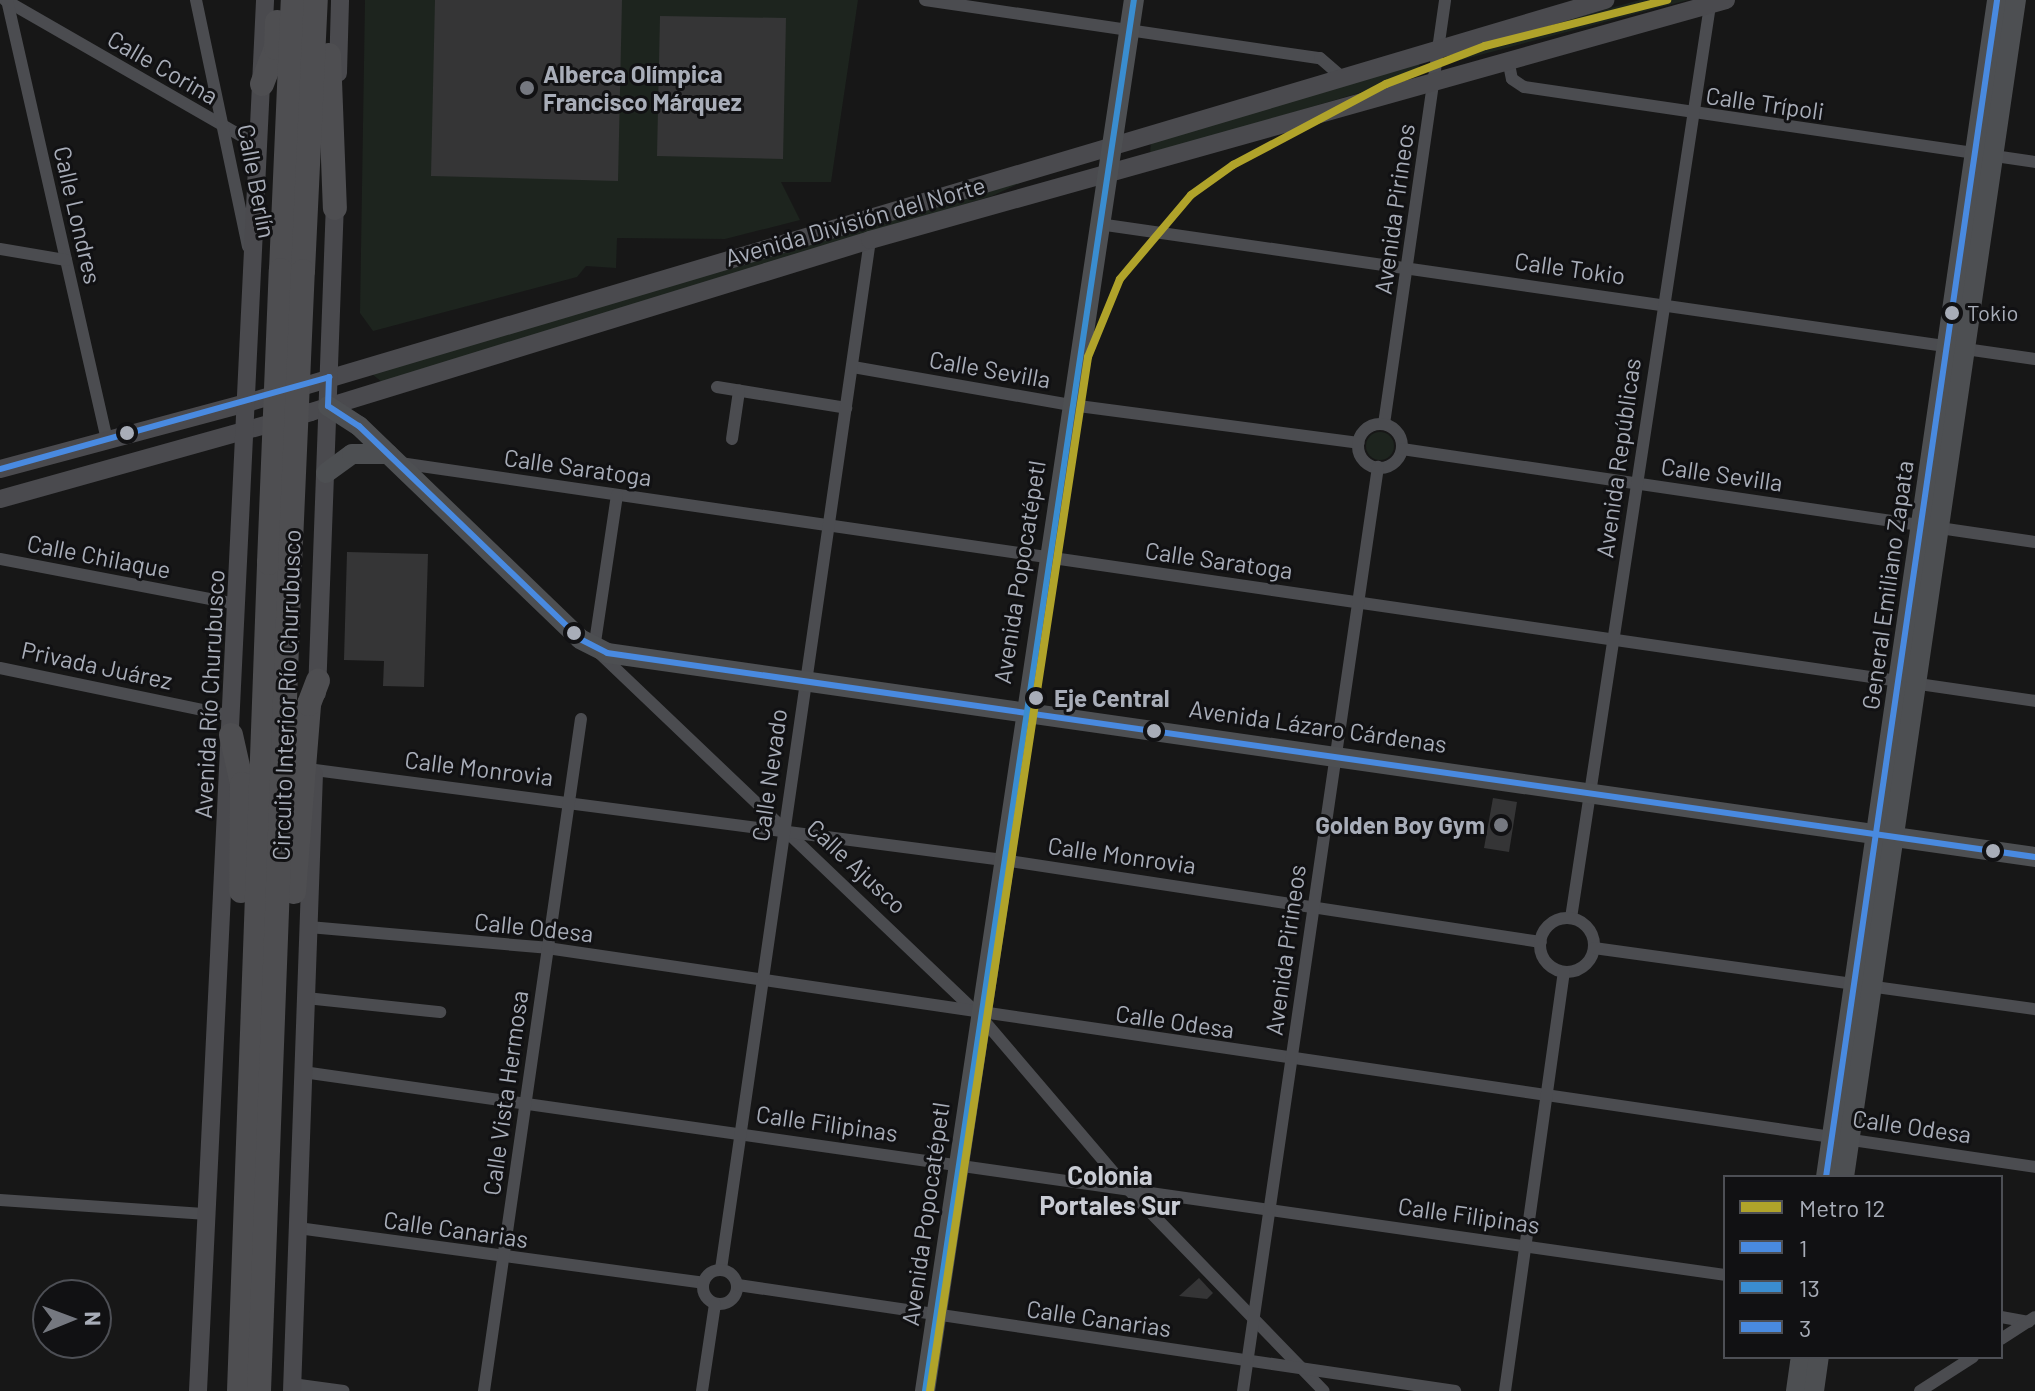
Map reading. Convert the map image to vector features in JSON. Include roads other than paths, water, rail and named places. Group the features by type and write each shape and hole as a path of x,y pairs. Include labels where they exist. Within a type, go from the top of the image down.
{"highway":[{"path":"262,84 276,48 278,0"},
{"name":"Circuito Interior Río Churubusco","path":"239,1391 255,968 280,564 292,270 293,0"},
{"name":"Circuito Interior Río Churubusco","path":"292,270 316,0"},
{"path":"330,0 335,208"},
{"name":"Circuito Interior Río Churubusco","path":"259,1391 273,1048 280,564"},
{"path":"273,1048 290,983 309,704 318,681"},
{"path":"231,725 242,784 240,926 255,968"}],"main road":[{"name":"Avenida Río Churubusco","path":"198,1391 204,1214 254,277 265,0"},
{"path":"292,1387 340,0"},
{"name":"Avenida Popocatépetl","path":"925,1391 1024,709 1134,0"},
{"name":"Avenida División del Norte","path":"0,469 247,403 1605,0"},
{"name":"General Emiliano Zapata","path":"1985,154 1997,0"},
{"name":"General Emiliano Zapata","path":"1844,1175 1841,1138 1930,526 1985,154 2016,0"},
{"name":"Avenida División del Norte","path":"0,499 328,406 870,240 1718,2"},
{"path":"998,204 1068,177 1070,169 1058,161"},
{"path":"251,333 271,324 307,324 331,307"},
{"path":"252,311 271,324"},
{"path":"307,324 330,341"},
{"name":"Calle Ajusco","path":"328,406 392,458 594,648"},
{"path":"244,473 262,461 311,452 326,468"},
{"path":"326,468 352,454 392,458"},
{"name":"Avenida Lázaro Cárdenas","path":"594,648 2035,857"},
{"name":"General Emiliano Zapata","path":"1827,1175 1841,1138"},
{"path":"1796,1391 1801,1359"},
{"path":"1814,1391 1819,1359"}],"street":[{"name":"Calle Corina","path":"6,0 259,146"},
{"name":"Calle Londres","path":"6,0 107,440"},
{"name":"Calle Berlín","path":"196,0 254,277"},
{"path":"925,0 1320,58 1342,77"},
{"name":"Avenida Pirineos","path":"1384,424 1445,0"},
{"name":"Avenida Repúblicas","path":"1571,918 1693,115 1718,2"},
{"name":"Calle Trípoli","path":"1508,59 1512,79 1524,87 1693,115 2035,162"},
{"name":"Calle Tokio","path":"1099,224 2035,359"},
{"name":"Calle Nevado","path":"721,1269 870,240"},
{"path":"0,249 66,260"},
{"name":"Calle Sevilla","path":"853,367 1071,405 1358,443"},
{"path":"717,387 846,408"},
{"path":"732,439 739,391"},
{"path":"1384,424 1396,430 1402,449 1391,465 1378,467 1363,459 1358,443 1370,426 1384,424"},
{"name":"Calle Sevilla","path":"1402,449 2035,542"},
{"name":"Calle Saratoga","path":"392,458 617,495 2035,701"},
{"name":"Avenida Pirineos","path":"1243,1391 1378,467"},
{"path":"594,648 617,495"},
{"name":"Calle Chilaque","path":"0,559 237,604"},
{"name":"Calle Ajusco","path":"594,648 782,832 980,1016 1126,1187 1324,1391"},
{"name":"Privada Juárez","path":"0,668 231,725"},
{"name":"Calle Vista Hermosa","path":"484,1391 581,719"},
{"name":"Calle Monrovia","path":"315,770 1003,860 1541,942"},
{"path":"1571,918 1586,926 1594,948 1581,969 1564,972 1544,959 1541,942 1548,927 1571,918"},
{"name":"Calle Odesa","path":"309,927 547,948 765,979 980,1016 2035,1167"},
{"path":"1594,948 2035,1009"},
{"path":"1505,1391 1564,972"},
{"path":"306,998 440,1012"},
{"name":"Calle Filipinas","path":"303,1072 1126,1187 1723,1275"},
{"path":"0,1200 204,1214"},
{"name":"Calle Canarias","path":"298,1228 504,1260 703,1283"},
{"path":"702,1391 715,1304 703,1283 721,1269 738,1285 731,1300 715,1304"},
{"name":"Calle Canarias","path":"738,1285 1455,1391"},
{"path":"2003,1317 2033,1320"},
{"path":"2003,1338 2033,1320"},
{"path":"1920,1391 1970,1359"},
{"path":"292,1387 344,1391"}],"metro line":[{"name":"12","path":"930,1391 1088,357 1120,279 1191,195 1233,165 1386,84 1485,46 1667,0"}],"place":[{"name":"Alberca Olímpica Francisco Márquez","path":"527,88"},
{"name":"Tokio","path":"1952,313"},
{"name":"Eje Central","path":"1036,698"},
{"name":"Golden Boy Gym","path":"1501,825"}],"district":[{"name":"Colonia Portales Sur","path":"1110,1190"}]}
